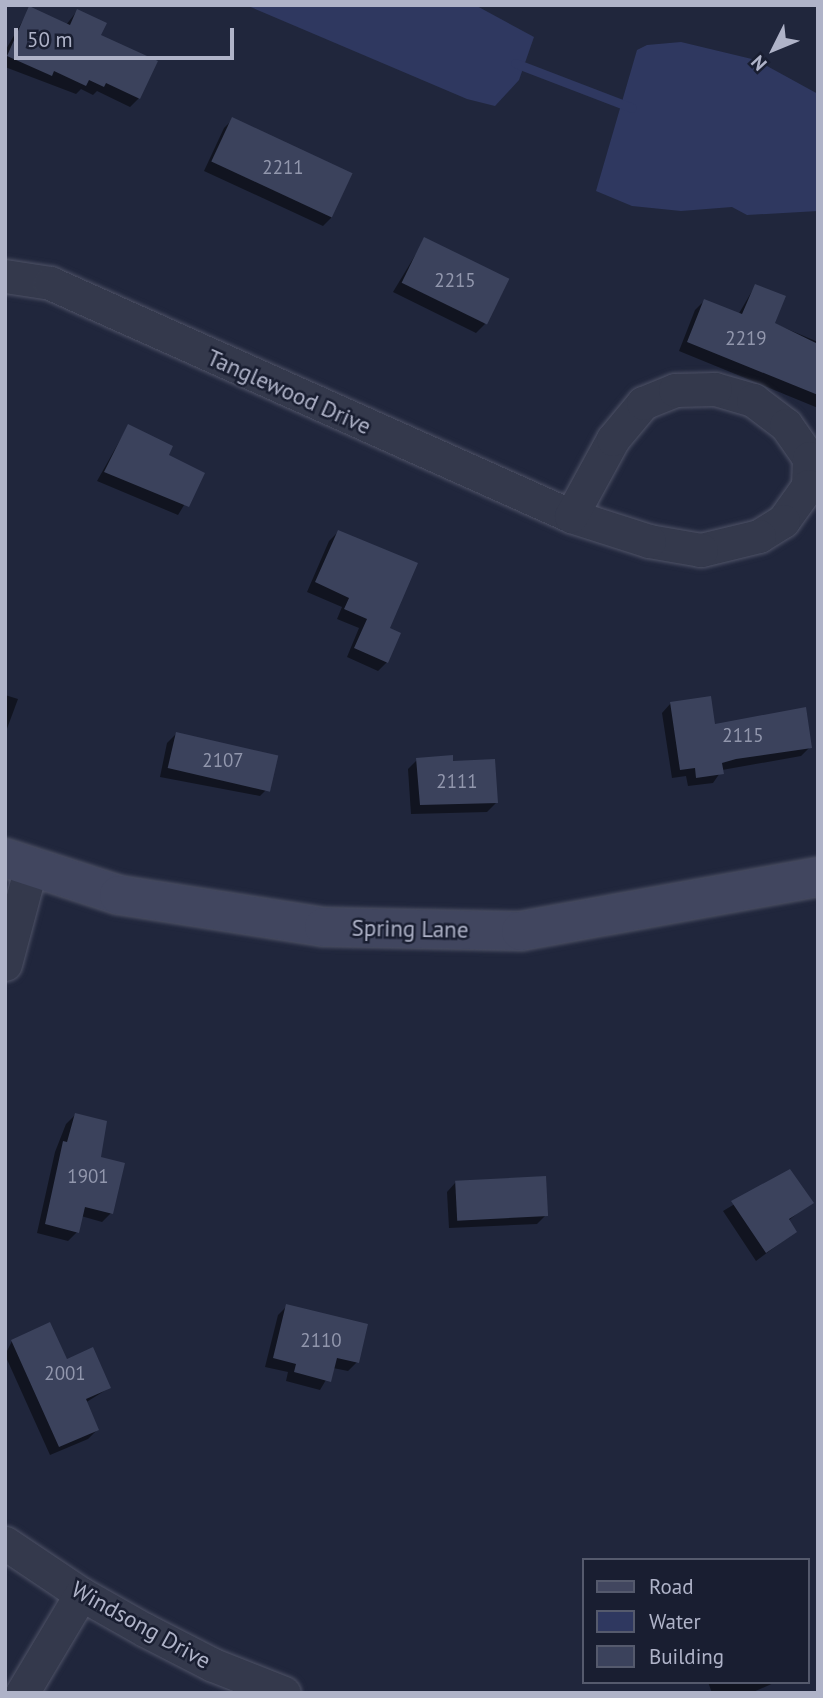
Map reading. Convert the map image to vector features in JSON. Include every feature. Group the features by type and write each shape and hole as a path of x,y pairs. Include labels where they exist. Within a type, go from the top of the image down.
{"street":[{"name":"Tanglewood Drive","path":"5,276 50,283 571,516 649,541 701,550 747,539 783,521 808,486 809,458 786,425 753,400 715,389 675,390 643,403 613,439 571,516"},
{"name":"Spring Lane","path":"18,862 118,895 312,926 521,932 818,877"},
{"path":"5,964 18,862"},
{"name":"Windsong Drive","path":"5,1543 81,1594 213,1665 284,1693"},
{"path":"22,1693 81,1594"}],"water":[{"path":"246,5 475,5 534,37 519,80 495,106 467,99"},
{"path":"681,42 756,60 818,94 818,211 747,215 732,207 681,211 632,206 596,191 637,50 647,45"}],"building":[{"path":"29,6 70,25 77,9 107,23 101,35 158,61 140,99 106,83 104,87 89,80 86,86 54,71 52,76 7,56"},
{"path":"232,117 353,173 332,218 211,161"},
{"path":"424,237 509,279 487,324 402,283"},
{"path":"755,284 786,296 775,323 818,344 818,395 687,342 704,299 742,314"},
{"path":"128,424 173,446 169,455 205,473 189,507 104,472"},
{"path":"338,530 418,563 390,628 401,633 388,663 354,648 367,619 344,609 349,598 315,582"},
{"path":"711,696 715,724 806,707 812,748 722,763 724,774 696,778 695,768 680,770 670,702"},
{"path":"176,732 278,756 270,792 168,768"},
{"path":"453,755 453,761 495,759 498,803 420,805 416,758"},
{"path":"75,1113 107,1121 101,1157 125,1163 113,1214 85,1207 79,1233 45,1224 63,1141 67,1142"},
{"path":"790,1169 814,1203 789,1219 797,1232 766,1253 731,1201"},
{"path":"546,1176 548,1216 457,1221 455,1181"},
{"path":"286,1304 368,1324 359,1363 337,1358 331,1382 294,1372 296,1364 273,1358"},
{"path":"50,1322 67,1359 93,1347 111,1388 86,1399 99,1430 59,1447 11,1340"}],"waterway":[{"path":"515,63 632,108"}]}
